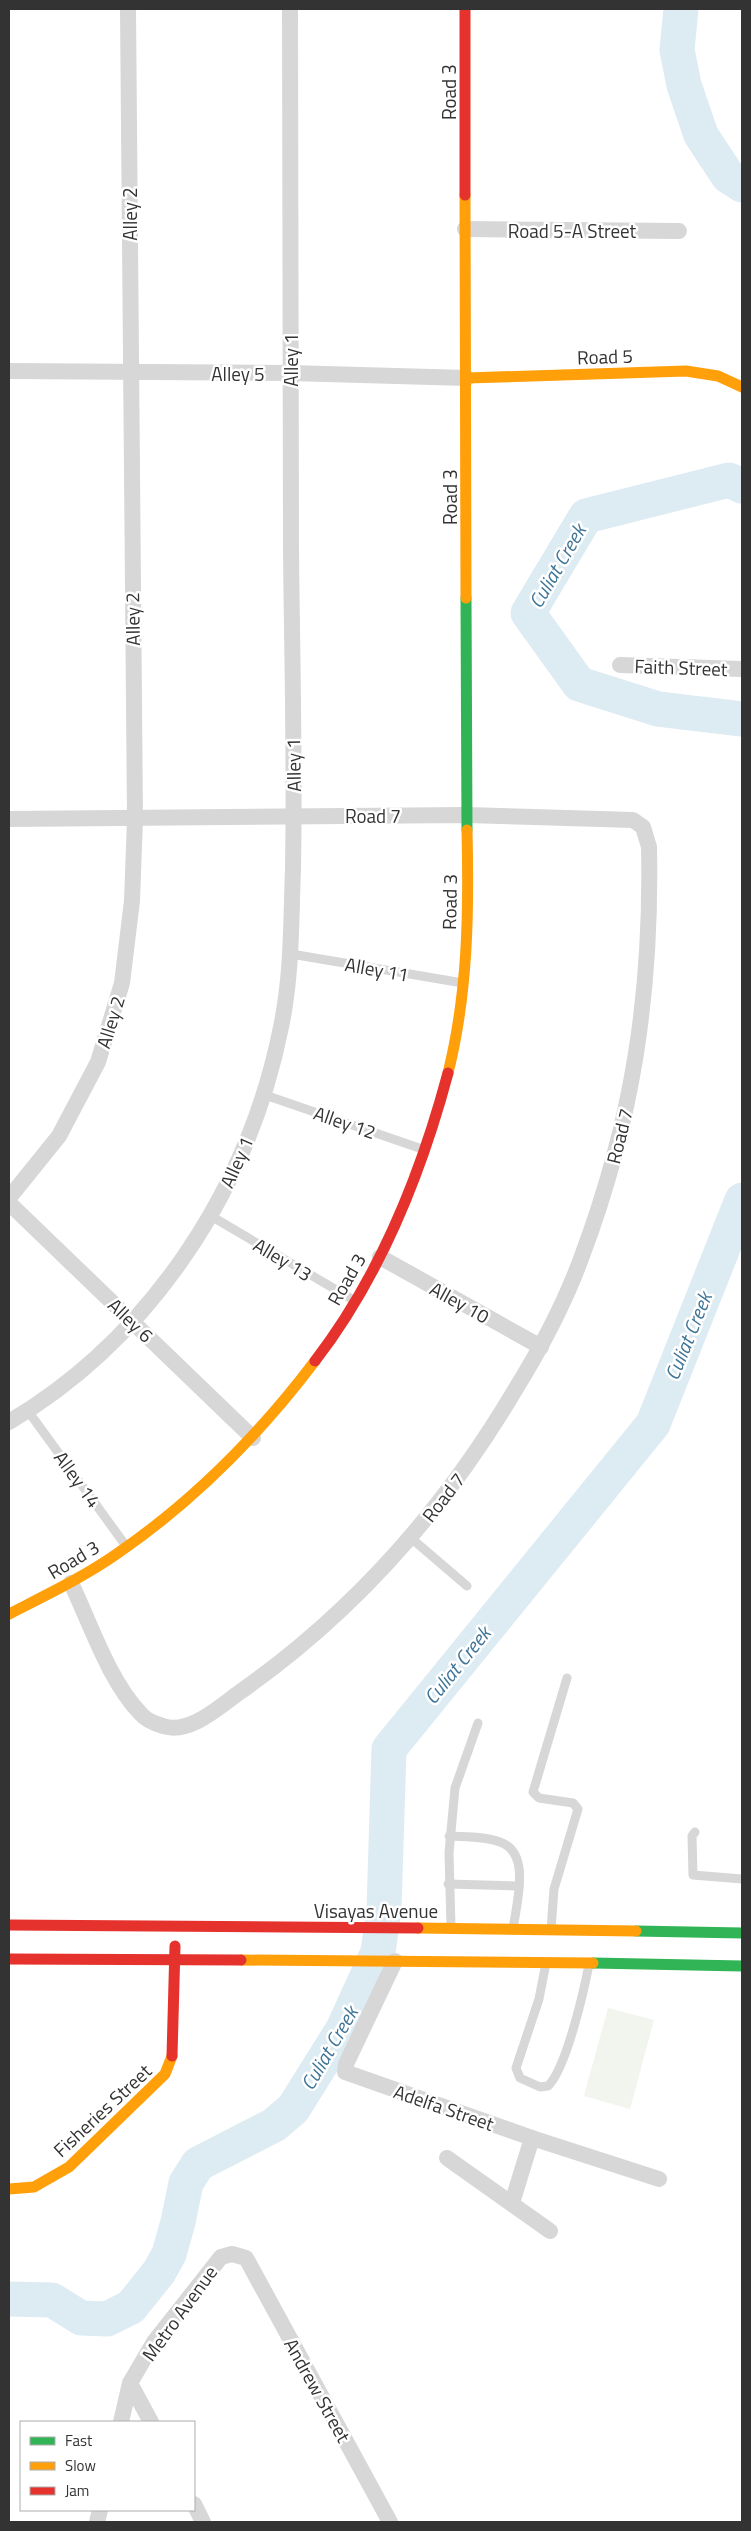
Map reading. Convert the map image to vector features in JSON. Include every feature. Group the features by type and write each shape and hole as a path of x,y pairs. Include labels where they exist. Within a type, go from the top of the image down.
{"street":[{"name":"Alley 2","path":"9,1198 59,1136 98,1062 122,983 132,901 135,819 129,372 128,9"},
{"name":"Alley 1","path":"9,1422 28,1411 83,1369 132,1322 174,1271 211,1216 241,1156 264,1095 282,1025 291,954 294,816 290,373 290,9"},
{"name":"Road 3","path":"9,1614 71,1583 127,1547 193,1496 253,1438 308,1372 355,1301 380,1257 426,1150 449,1068 464,984 469,899 466,815 467,378 465,9"},
{"name":"Road 5-A Street","path":"465,229 679,231"},
{"name":"Alley 5","path":"9,371 290,373 467,378"},
{"name":"Road 5","path":"467,378 686,371 718,376 742,387"},
{"name":"Faith Street","path":"620,665 742,669"},
{"name":"Road 7","path":"9,819 466,815 633,820 643,827 650,847 647,976 634,1072 612,1167 581,1259 541,1347 482,1446 411,1538 347,1605 277,1666 201,1720 174,1728 143,1717 119,1685 71,1583"},
{"name":"Alley 6","path":"9,1203 253,1438"},
{"name":"Alley 10","path":"380,1257 541,1347"},
{"name":"Visayas Avenue","path":"9,1926 249,1931 451,1928 742,1933"},
{"name":"Fisheries Street","path":"9,2189 34,2187 48,2182 69,2167 165,2074 173,2054 175,1928"},
{"path":"9,1959 175,1960 248,1956 336,1960 742,1966"},
{"name":"Adelfa Street","path":"394,1960 346,2064 346,2072 532,2138 659,2179"},
{"path":"512,2203 532,2138"},
{"path":"447,2158 550,2231"},
{"name":"Metro Avenue","path":"121,2421 130,2383 154,2342 221,2257 232,2254 246,2258"},
{"name":"Andrew Street","path":"246,2258 390,2522"},
{"path":"130,2383 150,2421"},
{"path":"195,2506 203,2522"}],"lane":[{"name":"Alley 11","path":"291,954 464,984"},
{"name":"Alley 12","path":"264,1095 426,1150"},
{"name":"Alley 13","path":"211,1216 355,1301"},
{"name":"Alley 14","path":"28,1411 127,1547"},
{"path":"411,1538 467,1586"},
{"path":"551,1930 554,1889 578,1809 573,1803 539,1798 533,1792 567,1678"},
{"path":"451,1928 448,1884 449,1836 455,1788 478,1723"},
{"path":"695,1832 692,1836 693,1875 742,1879"},
{"path":"449,1836 485,1838 502,1842 516,1853 520,1871 513,1930"},
{"path":"448,1884 518,1886"},
{"path":"546,1963 539,1999 516,2068 520,2078 540,2086 548,2086 557,2073 582,2000 589,1964"}],"shaded area":[{"path":"608,2008 654,2020 630,2109 584,2096"}],"waterway":[{"name":"Culiat Creek","path":"681,9 677,50 684,85 701,135 728,176 742,185"},
{"name":"Culiat Creek","path":"742,486 729,480 586,516 528,613 579,684 658,709 742,719"},
{"name":"Culiat Creek","path":"9,2299 52,2300 81,2318 107,2319 131,2307 159,2272 169,2254 186,2183 198,2164 274,2125 293,2109 343,2029 378,1952 384,1909 389,1749 653,1424 742,1200"}],"traffic: fast":[{"path":"466,598 467,830"},
{"path":"636,1931 742,1933"},
{"path":"593,1963 742,1966"}],"traffic: slow":[{"path":"465,195 466,598"},
{"path":"467,378 686,371 718,376 742,387"},
{"path":"448,1073 460,1013 466,952 467,830"},
{"path":"9,1614 105,1562 173,1511 224,1465 248,1440 315,1361"},
{"path":"418,1928 636,1931"},
{"path":"241,1960 593,1963"},
{"path":"9,2189 34,2187 69,2167 165,2074 172,2056"}],"traffic: jam":[{"path":"465,9 465,195"},
{"path":"315,1361 359,1295 395,1224 425,1149 448,1073"},
{"path":"9,1925 418,1928"},
{"path":"172,2056 175,1946"},
{"path":"9,1959 241,1960"}]}
